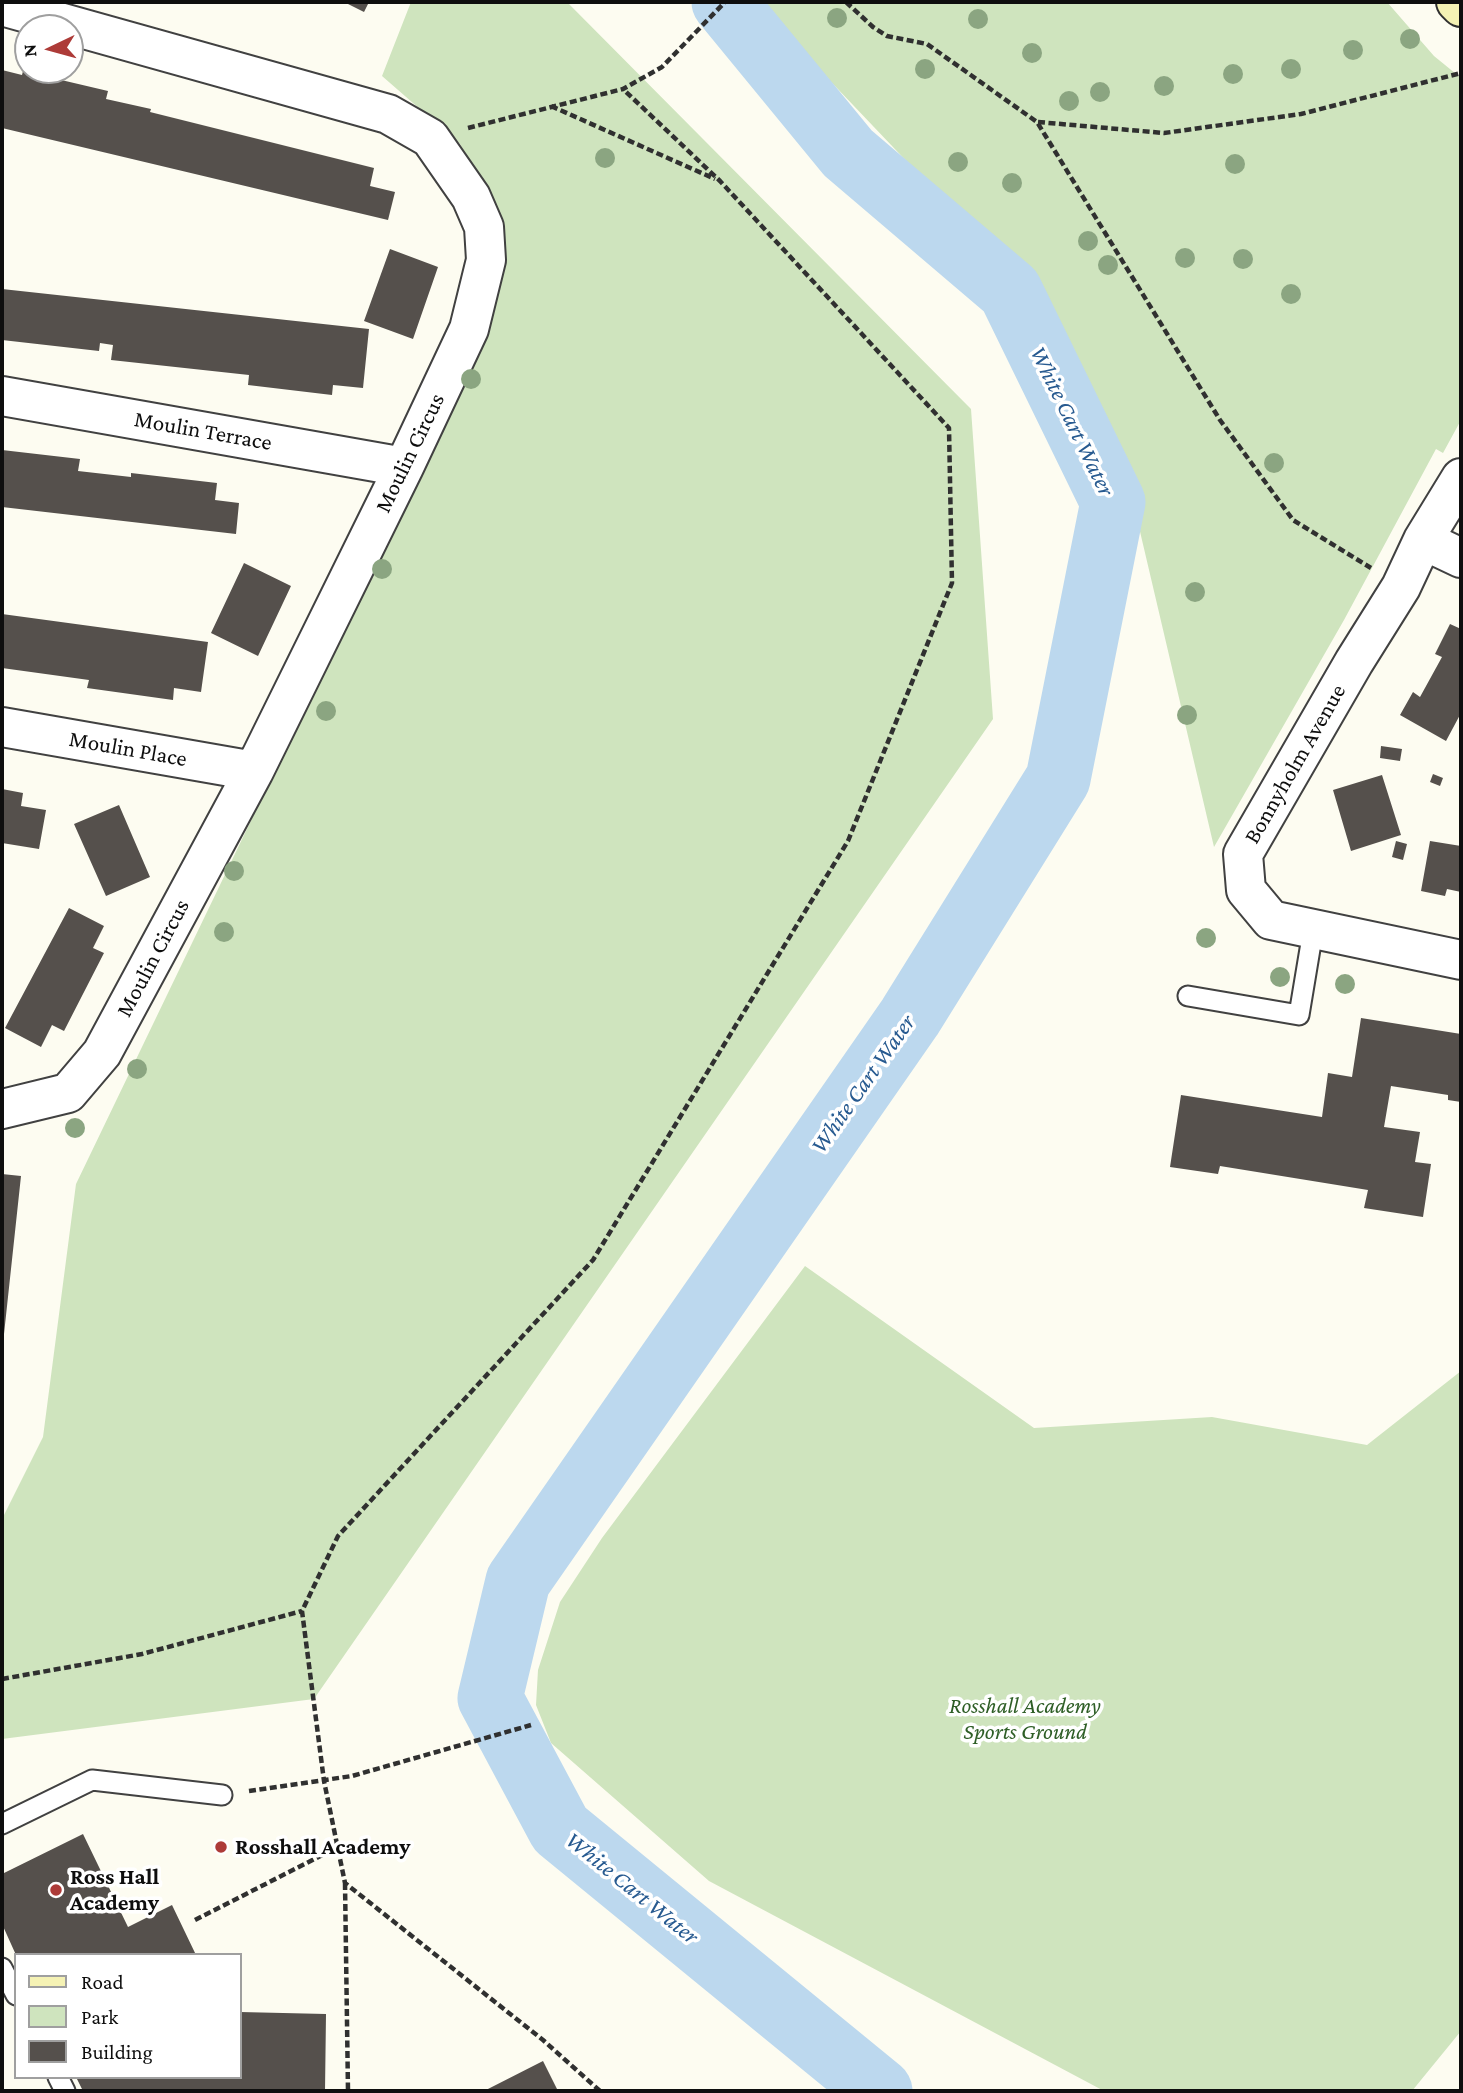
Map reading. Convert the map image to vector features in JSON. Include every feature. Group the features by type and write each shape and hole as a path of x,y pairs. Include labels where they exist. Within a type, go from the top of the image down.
{"street":[{"path":"1456,2 1461,7"},
{"name":"Moulin Circus","path":"2,6 388,114 430,138 471,197 484,227 486,260 469,330 404,467 254,771 102,1054 68,1093 2,1109"},
{"name":"Moulin Terrace","path":"2,396 404,467"},
{"name":"Bonnyholm Avenue","path":"1461,478 1423,540 1401,587 1353,662 1243,854 1246,890 1271,920 1461,961"},
{"path":"1423,540 1461,558"},
{"name":"Moulin Place","path":"2,727 254,771"}],"lane":[{"path":"1188,996 1299,1015 1313,931"},
{"path":"2,1824 92,1780 222,1795"},
{"path":"2,1968 14,1991"}],"path":[{"path":"430,138 550,105 624,89 662,67 725,2"},
{"path":"846,2 887,36 928,44 1037,122 1220,420 1293,520 1401,587"},
{"path":"1037,122 1164,133 1301,114 1461,73"},
{"path":"348,2091 345,1883 324,1781 302,1611 338,1536 593,1260 848,841 951,583 949,428 720,181 624,89"},
{"path":"550,105 720,181"},
{"path":"2,1679 142,1654 302,1611"},
{"path":"222,1795 352,1776 531,1726"},
{"path":"195,1920 338,1847"},
{"path":"345,1883 543,2040 600,2091"}],"green space":[{"path":"411,2 567,2 971,409 993,719 314,1699 2,1739 2,1519 43,1437 76,1184 491,322 505,234 460,144 382,76"},
{"path":"755,2 1387,2 1434,56 1461,78 1461,420 1443,453 1436,449 1344,620 1214,847 1138,523 1010,270"},
{"name":"Rosshall Academy Sports Ground","path":"805,1266 1034,1428 1212,1417 1367,1445 1461,1371 1461,2031 1412,2091 1104,2091 709,1881 551,1743 536,1705 538,1670 560,1602 602,1538"}],"building":[{"path":"344,2 369,2 364,12"},
{"path":"2,70 14,73 14,84 78,84 108,91 106,99 151,109 150,112 374,168 370,186 395,192 388,220 2,128"},
{"path":"390,249 438,267 413,339 364,321"},
{"path":"2,289 369,329 363,388 333,385 332,395 248,385 249,375 111,360 113,345 100,343 99,351 2,340"},
{"path":"2,450 80,459 78,471 131,477 131,473 217,483 215,500 239,503 236,534 2,507"},
{"path":"244,563 291,586 258,656 211,633"},
{"path":"2,614 208,642 201,692 174,688 173,700 87,688 89,680 2,668"},
{"path":"1450,624 1461,629 1461,713 1446,741 1400,715 1413,692 1420,697 1442,657 1435,654"},
{"path":"1381,746 1402,749 1400,761 1380,758"},
{"path":"1433,774 1443,778 1440,786 1430,782"},
{"path":"1382,775 1401,835 1351,851 1333,790"},
{"path":"2,789 23,793 21,806 46,810 39,849 2,843"},
{"path":"119,805 150,877 106,896 74,824"},
{"path":"1396,841 1407,844 1403,860 1392,857"},
{"path":"1430,841 1461,846 1461,892 1447,889 1445,896 1421,891"},
{"path":"69,908 104,926 93,948 104,953 64,1031 52,1025 41,1047 5,1028"},
{"path":"1361,1018 1461,1034 1461,1102 1448,1100 1448,1095 1391,1086 1384,1127 1420,1132 1415,1162 1431,1164 1423,1217 1364,1208 1368,1190 1220,1166 1218,1174 1170,1167 1181,1095 1322,1117 1328,1073 1352,1077"},
{"path":"2,1174 21,1176 4,1334 2,1334"},
{"name":"Ross Hall Academy","path":"83,1834 128,1927 172,1905 195,1953 15,1953 2,1924 2,1874"},
{"path":"242,2012 326,2014 325,2091 83,2091 77,2079 242,2079"},
{"path":"543,2061 558,2091 484,2091"}],"waterway":[{"name":"White Cart Water","path":"724,2 848,153 1010,291 1113,502 1058,779 910,1017 518,1581 490,1698 560,1829 880,2091"}],"place":[{"name":"Rosshall Academy","path":"221,1847"},
{"name":"Ross Hall Academy","path":"56,1890"}]}
